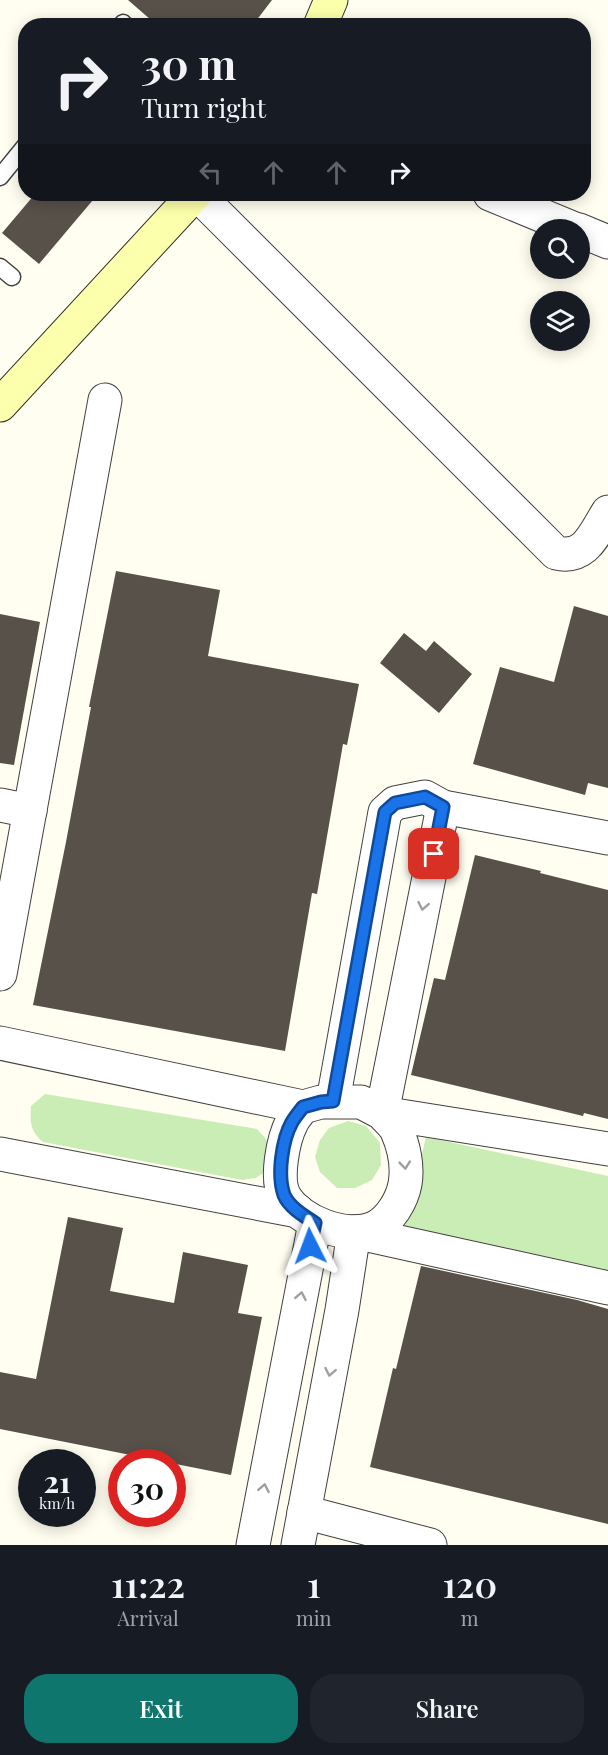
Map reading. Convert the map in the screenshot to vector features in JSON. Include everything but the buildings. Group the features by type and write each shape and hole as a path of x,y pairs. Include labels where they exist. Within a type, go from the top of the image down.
{"street":[{"path":"323,18 331,0"},
{"path":"0,405 189,201"},
{"path":"203,201 556,553 568,556 584,549 608,512"},
{"path":"507,201 551,219"},
{"path":"590,235 608,242"},
{"path":"0,974 15,808 105,400"},
{"path":"306,1217 285,1196 280,1177 286,1136 292,1123 318,1104 385,812 395,803 425,797 443,807 608,838"},
{"path":"382,1113 443,807"},
{"path":"0,1043 318,1104 361,1102 382,1113 608,1149"},
{"path":"354,1232 375,1228 392,1214 403,1194 407,1173 403,1151 396,1129 382,1113"},
{"path":"0,1154 306,1217 332,1229 608,1288"},
{"path":"253,1545 306,1217"},
{"path":"298,1545 342,1310 354,1232"},
{"path":"304,1512 430,1545"}],"lane":[{"path":"0,177 18,155"}],"green space":[{"path":"45,1094 257,1129 266,1139 271,1155 266,1171 256,1178 242,1180 43,1142 33,1130 31,1106"},
{"path":"348,1121 366,1126 380,1143 381,1165 372,1180 355,1188 337,1188 320,1172 315,1157 320,1140 329,1128"},
{"path":"426,1137 608,1176 608,1276 404,1230"}],"route":[{"path":"310,1246 315,1223 298,1211 285,1196 280,1177 282,1157 286,1136 303,1107 333,1101 385,812 395,803 425,797 443,807 434,854"}]}
